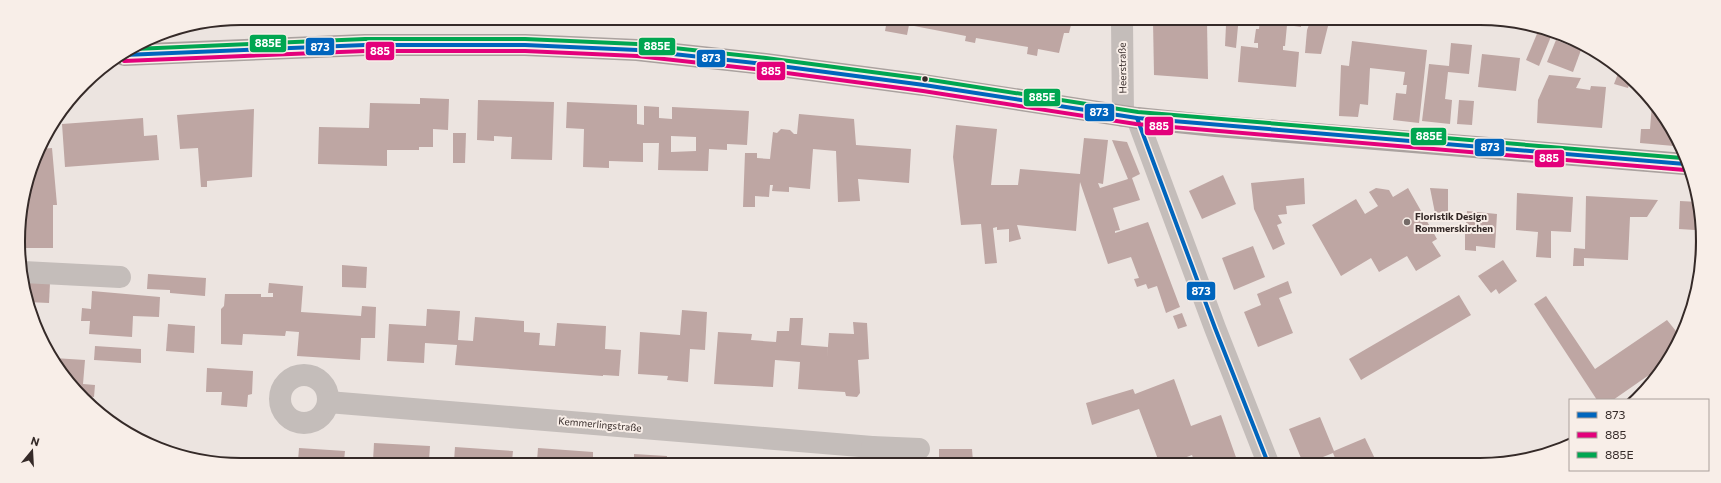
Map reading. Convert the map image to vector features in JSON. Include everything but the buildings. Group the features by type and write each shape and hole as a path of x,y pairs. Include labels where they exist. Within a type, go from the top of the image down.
{"main road":[{"path":"132,55 365,46 525,45 637,50 765,64 924,85 1130,117 1336,137 1682,164"}],"street":[{"name":"Heerstraße","path":"1122,25 1130,117 1266,458"},
{"path":"27,272 120,278"},
{"name":"Kemmerlingstraße","path":"328,402 872,454 919,449"}],"transit line":[{"name":"885E","path":"143,49 365,39 525,39 637,44 766,58 925,79 1138,112 1679,158"},
{"name":"873","path":"132,55 365,45 525,45 637,50 765,64 924,85 1137,118 1682,164"},
{"name":"885","path":"124,61 365,51 525,51 637,56 764,70 923,91 1136,124 1684,170"},
{"name":"873","path":"1137,118 1215,328 1266,458"}],"place":[{"name":"Floristik Design Rommerskirchen","path":"1407,222"}]}
